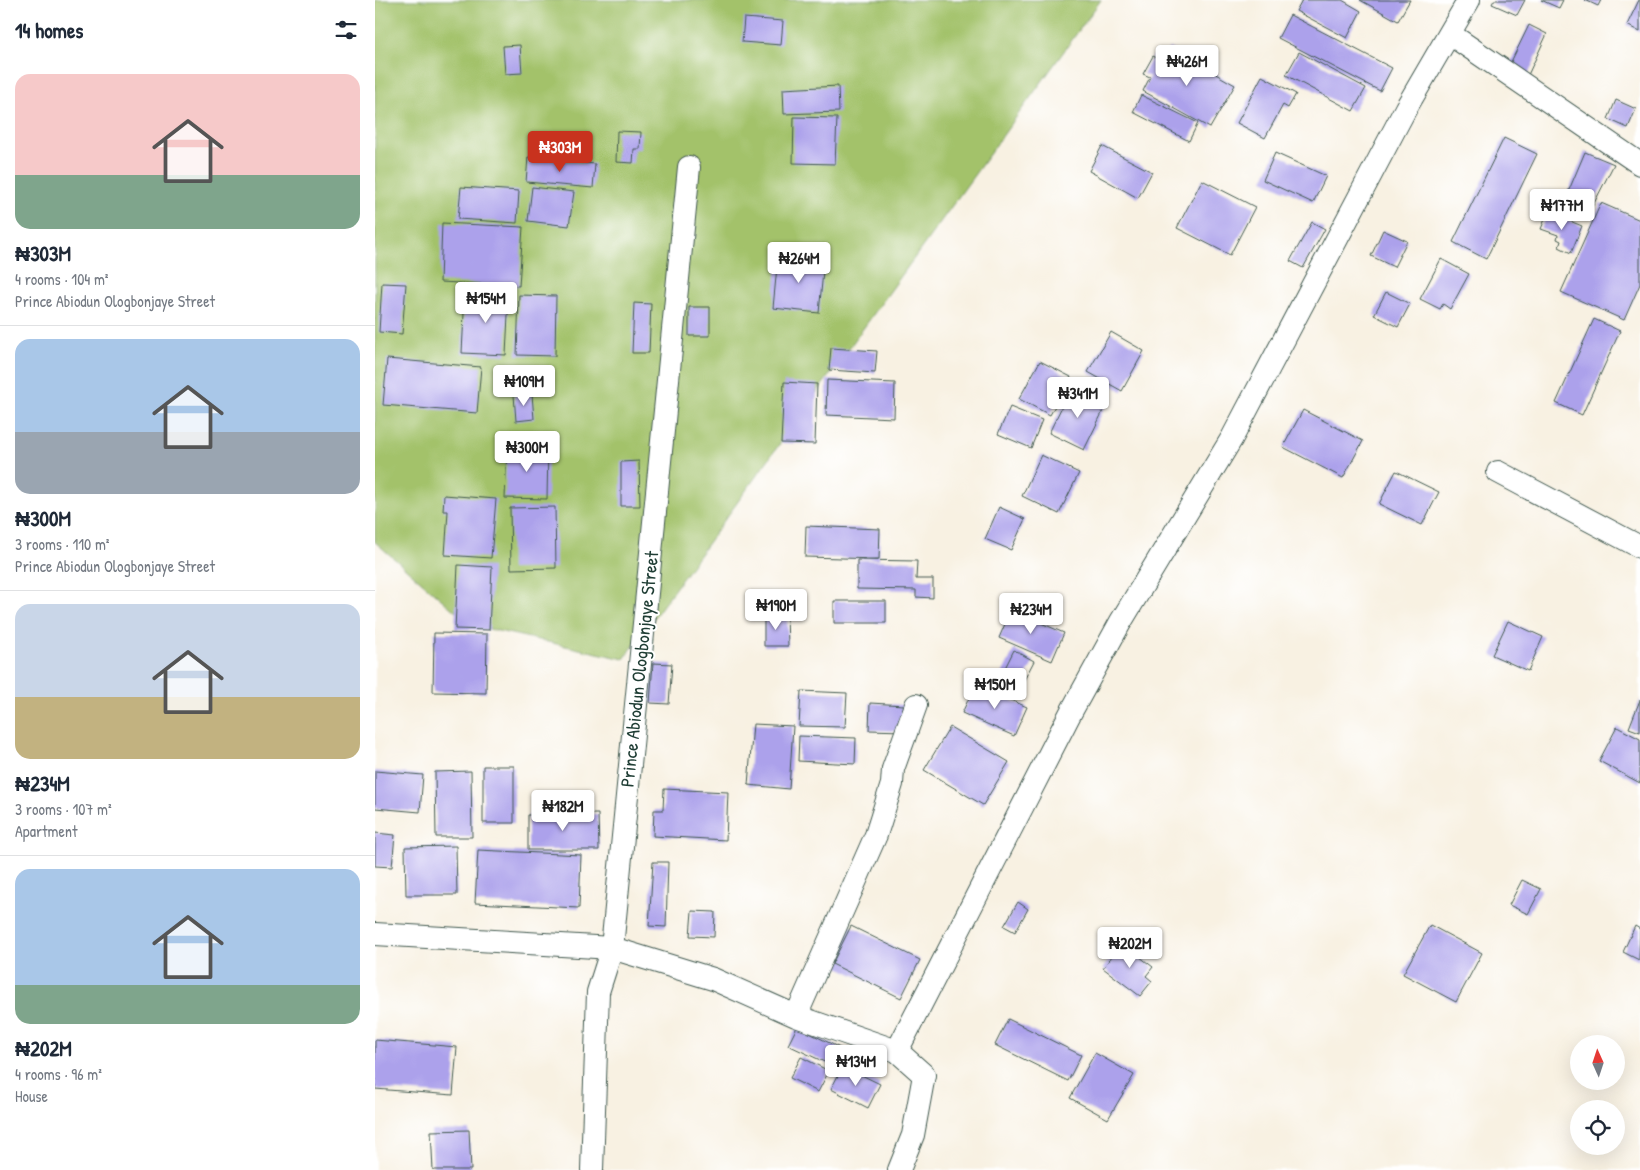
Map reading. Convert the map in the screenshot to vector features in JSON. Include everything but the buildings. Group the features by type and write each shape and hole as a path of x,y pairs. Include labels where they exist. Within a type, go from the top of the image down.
{"street":[{"path":"897,1051 1071,712 1120,623 1232,438 1406,108 1469,0"},
{"path":"1450,34 1640,164"},
{"name":"Prince Abiodun Ologbonjaye Street","path":"593,1170 598,992 612,948 689,167"},
{"path":"1498,472 1640,547"},
{"path":"796,1016 875,836 892,784 893,769 916,705"},
{"path":"375,934 612,948 713,979 796,1016 897,1051 924,1074 913,1135 899,1170"}],"green space":[{"path":"375,0 1101,0 624,659 471,625 375,542"}]}
